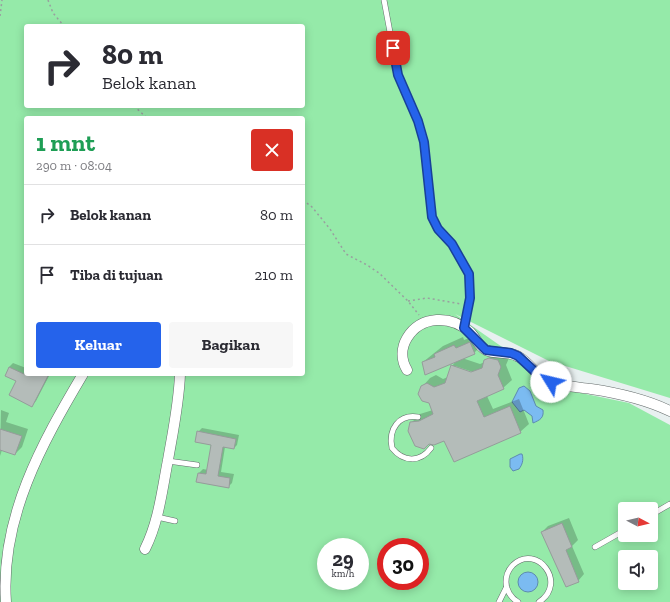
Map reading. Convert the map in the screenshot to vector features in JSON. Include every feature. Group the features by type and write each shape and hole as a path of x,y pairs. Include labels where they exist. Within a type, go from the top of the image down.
{"street":[{"path":"407,370 404,365 402,350 407,339 414,330 424,322 437,319 447,320 464,328 486,350 511,353 518,356 544,380 562,385 635,398 670,411"},
{"path":"6,602 5,580 7,548 16,509 44,440 82,376"},
{"path":"145,549 152,534 157,517 168,461 180,376"}],"lane":[{"path":"384,0 398,75 418,121 424,142 432,217 438,229 452,244 469,274 470,298 464,328"},
{"path":"418,417 410,416 397,422 391,432 392,448 403,458 414,459 426,455 430,448"},
{"path":"168,461 197,465"},
{"path":"658,511 670,504"},
{"path":"157,517 175,521"},
{"path":"595,546 618,534"},
{"path":"499,602 506,588 507,573 516,562 523,560 537,561 543,564 551,577 549,592 539,602"},
{"path":"506,588 510,595 518,602"}],"path":[{"path":"0,16 2,0"},
{"path":"48,0 53,14 62,24"},
{"path":"136,108 145,116"},
{"path":"305,202 312,207 330,229 346,254 379,273 408,301 424,322"},
{"path":"408,301 427,298 468,306"}],"green space":[{"path":"0,0 670,0 670,398 549,361 455,314 562,389 629,403 670,425 670,602 0,602"}],"water":[{"path":"524,386 530,391 536,406 543,410 543,415 541,418 533,423 532,416 524,410 520,412 512,402 519,388"},
{"path":"520,454 523,456 522,464 519,469 513,471 510,467 510,459"},
{"path":"528,572 535,575 538,582 535,589 528,592 521,589 518,582 521,575"}],"building":[{"path":"470,342 475,354 425,375 422,362 435,357 434,354 454,345 456,348"},
{"path":"489,358 498,360 501,367 498,375 504,389 477,401 484,417 510,406 521,433 454,462 444,441 434,445 429,444 424,449 415,446 408,431 410,422 419,421 433,414 429,403 422,401 418,394 421,386 427,383 434,387 445,383 451,365 471,372 482,368 484,360"},
{"path":"9,367 24,374 24,376 48,376 32,407 9,395 16,381 5,376"},
{"path":"0,429 22,436 15,455 0,450"},
{"path":"197,431 236,439 234,449 223,447 218,476 230,478 229,488 196,482 198,473 206,474 211,445 195,442"},
{"path":"562,523 572,547 566,550 579,582 566,587 541,532"}],"route":[{"path":"393,48 398,75 418,121 424,142 432,217 438,229 452,244 469,274 470,298 464,328 486,350 493,352 501,351 518,356 534,369 544,380 551,382"}]}
